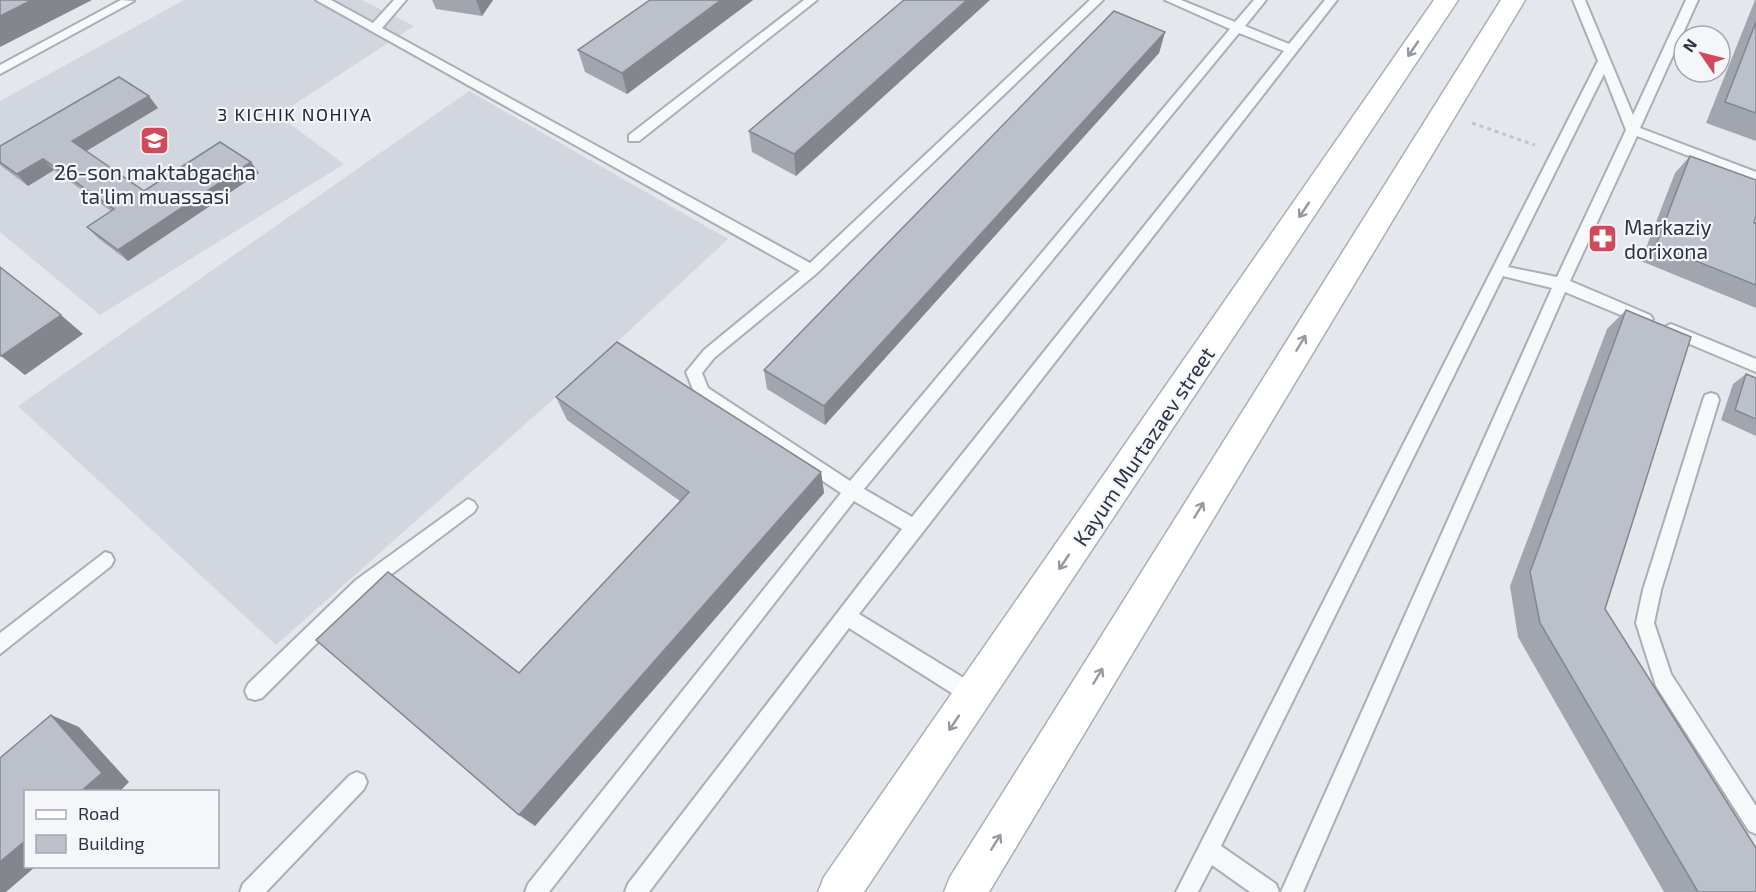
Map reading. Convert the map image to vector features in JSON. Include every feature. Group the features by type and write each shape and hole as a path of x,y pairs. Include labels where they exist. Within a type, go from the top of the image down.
{"street":[{"name":"Kayum Murtazaev street","path":"839,892 1446,0"},
{"path":"965,892 1513,0"}],"lane":[{"path":"322,0 811,270"},
{"path":"375,29 400,0"},
{"path":"634,138 811,0"},
{"path":"914,527 852,491 702,392 694,372 709,354 811,270 1097,0"},
{"path":"1171,0 1290,49"},
{"path":"536,892 852,491 1260,0"},
{"path":"636,892 848,617 914,527 1331,0"},
{"path":"1579,0 1633,130 1756,177"},
{"path":"1292,892 1561,284 1692,0"},
{"path":"0,70 128,1"},
{"path":"1187,892 1605,59"},
{"path":"1499,270 1561,284 1756,366"},
{"path":"1711,400 1652,590 1645,624 1663,679 1756,824"},
{"path":"255,691 362,586 468,507"},
{"path":"0,645 105,560"},
{"path":"848,617 973,695"},
{"path":"251,892 357,782"},
{"path":"1209,850 1268,892"}],"path":[{"path":"1443,112 1557,153"}],"shaded area":[{"name":"26-son maktabgacha ta'lim muassasi","path":"184,0 362,0 414,26 278,115 344,164 100,315 0,232 0,101"},
{"path":"469,91 728,239 603,355 276,645 18,406"}],"building":[{"path":"0,0 32,0 0,16"},
{"path":"650,0 721,0 622,73 578,50"},
{"path":"904,0 967,0 794,154 749,131"},
{"path":"1114,11 1165,32 824,406 764,370"},
{"path":"1756,22 1756,113 1725,102"},
{"path":"119,77 149,96 72,141 144,191 220,142 251,162 118,250 87,227 114,209 43,159 17,174 0,162 0,146"},
{"path":"1690,156 1756,180 1754,223 1756,223 1756,285 1656,245"},
{"path":"0,267 61,315 1,356 0,355"},
{"path":"1626,310 1691,337 1605,609 1756,848 1756,892 1698,892 1540,623 1530,572"},
{"path":"617,342 821,472 519,815 316,640 388,572 519,673 689,492 556,397"},
{"path":"1746,374 1756,378 1756,419 1735,410"},
{"path":"51,715 102,773 82,790 24,790 24,842 0,862 0,758"}],"place":[{"name":"26-son maktabgacha ta'lim muassasi","path":"155,140"},
{"name":"Markaziy dorixona","path":"1603,238"}],"district":[{"name":"3 KICHIK NOHIYA","path":"295,114"}]}
